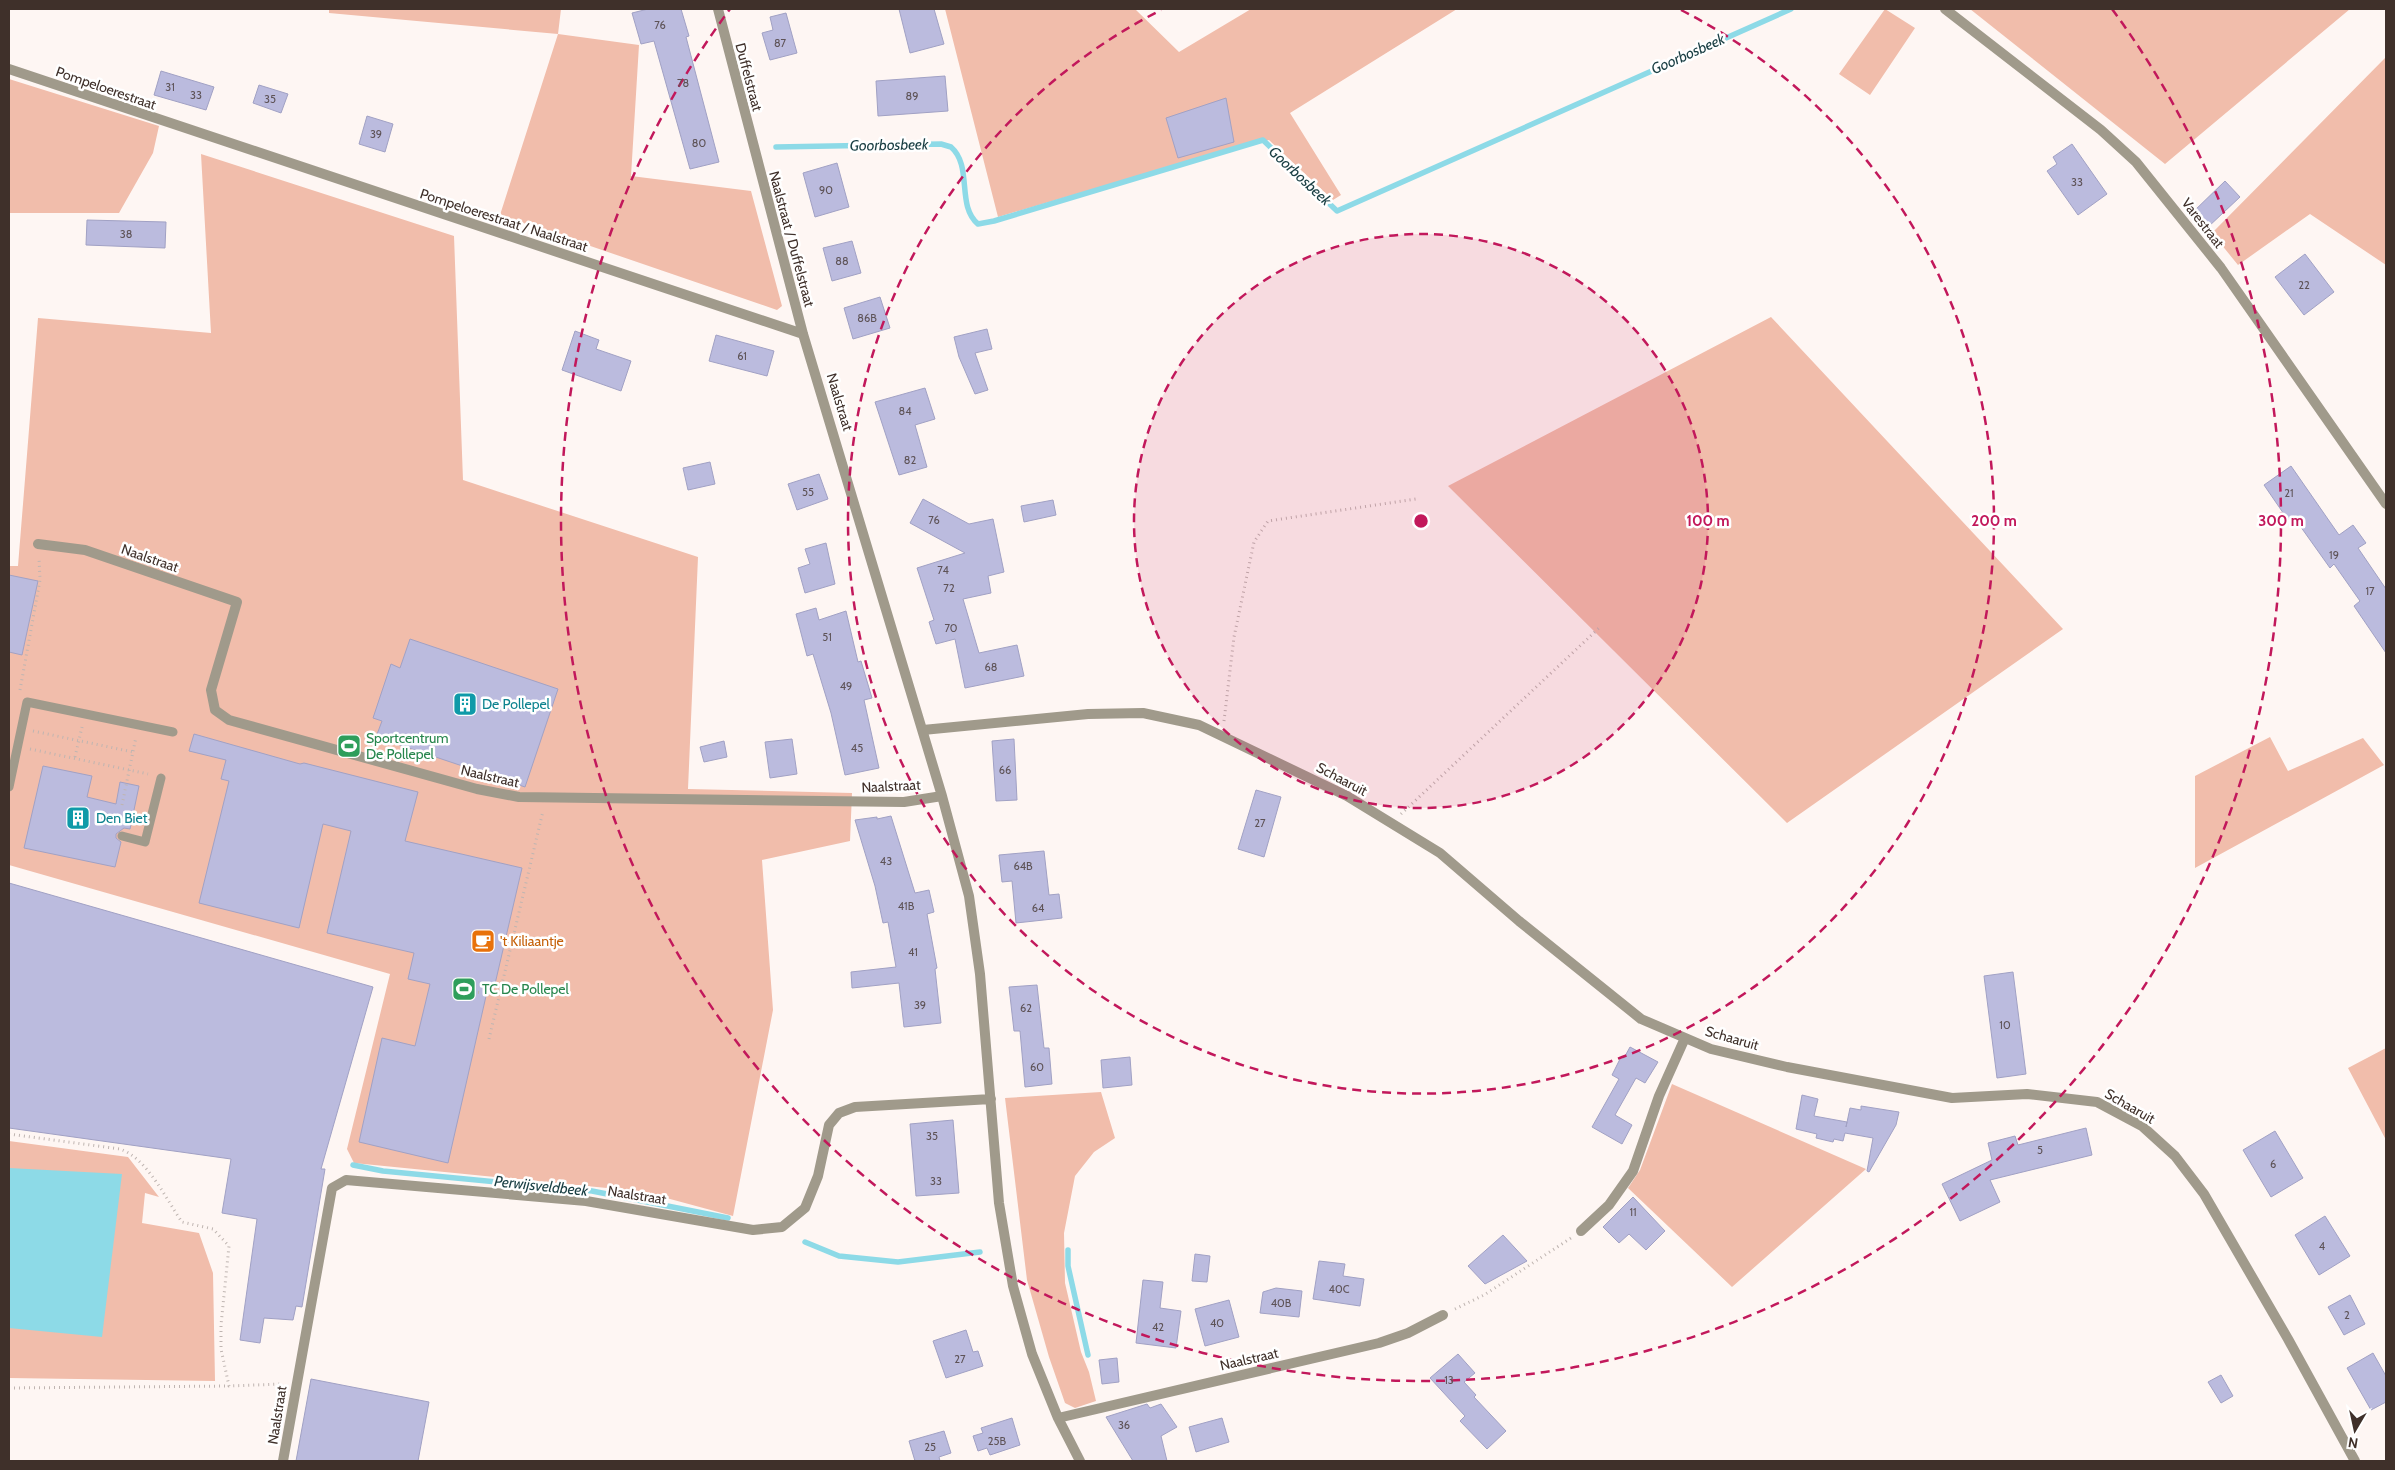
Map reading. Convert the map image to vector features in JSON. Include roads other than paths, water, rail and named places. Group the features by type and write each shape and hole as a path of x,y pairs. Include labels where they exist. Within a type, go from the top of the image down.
{"street":[{"name":"Duffelstraat","path":"718,9 755,152"},
{"name":"Varestraat","path":"1945,9 2102,130 2136,162 2221,268 2386,504"},
{"name":"Pompeloerestraat","path":"9,69 196,132"},
{"name":"Pompeloerestraat / Naalstraat","path":"196,132 803,334"},
{"name":"Naalstraat / Duffelstraat","path":"755,152 803,334"},
{"name":"Naalstraat","path":"803,334 923,730 969,896 980,974 999,1203 1013,1286 1032,1354 1058,1418 1080,1461"},
{"name":"Naalstraat","path":"38,544 85,550 238,602 212,690 215,710 229,720 477,789 519,798 904,802 942,796"},
{"name":"Schaaruit","path":"923,730 1088,714 1143,713 1199,724 1347,796 1440,853 1519,921 1641,1019 1711,1049 1787,1067 1952,1098 2027,1094 2097,1102 2142,1126 2175,1156 2204,1194 2288,1339 2355,1461"},
{"name":"Schaaruit","path":"1582,1230 1609,1206 1633,1171 1659,1096 1685,1038"},
{"name":"Naalstraat","path":"283,1461 294,1410 296,1383 332,1188 346,1180 586,1201 654,1211 753,1230 782,1227 805,1208 818,1176 829,1125 839,1113 855,1107 991,1099"},
{"name":"Naalstraat","path":"1058,1418 1379,1343 1408,1333 1442,1315"}],"lane":[{"path":"9,787 27,702 173,732"},
{"path":"122,836 145,842 161,778"}],"water":[{"path":"9,1168 122,1174 102,1337 9,1328"}],"waterway":[{"name":"Goorbosbeek","path":"776,147 941,144 951,147 958,155 968,207 971,216 978,224 994,221 1263,140 1337,211 1791,9"},
{"name":"Perwijsveldbeek","path":"353,1165 383,1171 592,1191 728,1218"},
{"name":"Perwijsveldbeek","path":"805,1242 839,1256 898,1262 980,1252"},
{"name":"Perwijsveldbeek","path":"1068,1250 1068,1266 1088,1355"}],"place":[{"name":"De Pollepel","path":"465,704"},
{"name":"Sportcentrum De Pollepel","path":"349,746"},
{"name":"Den Biet","path":"78,818"},
{"name":"'t Kiliaantje","path":"483,941"},
{"name":"TC De Pollepel","path":"464,989"}]}
